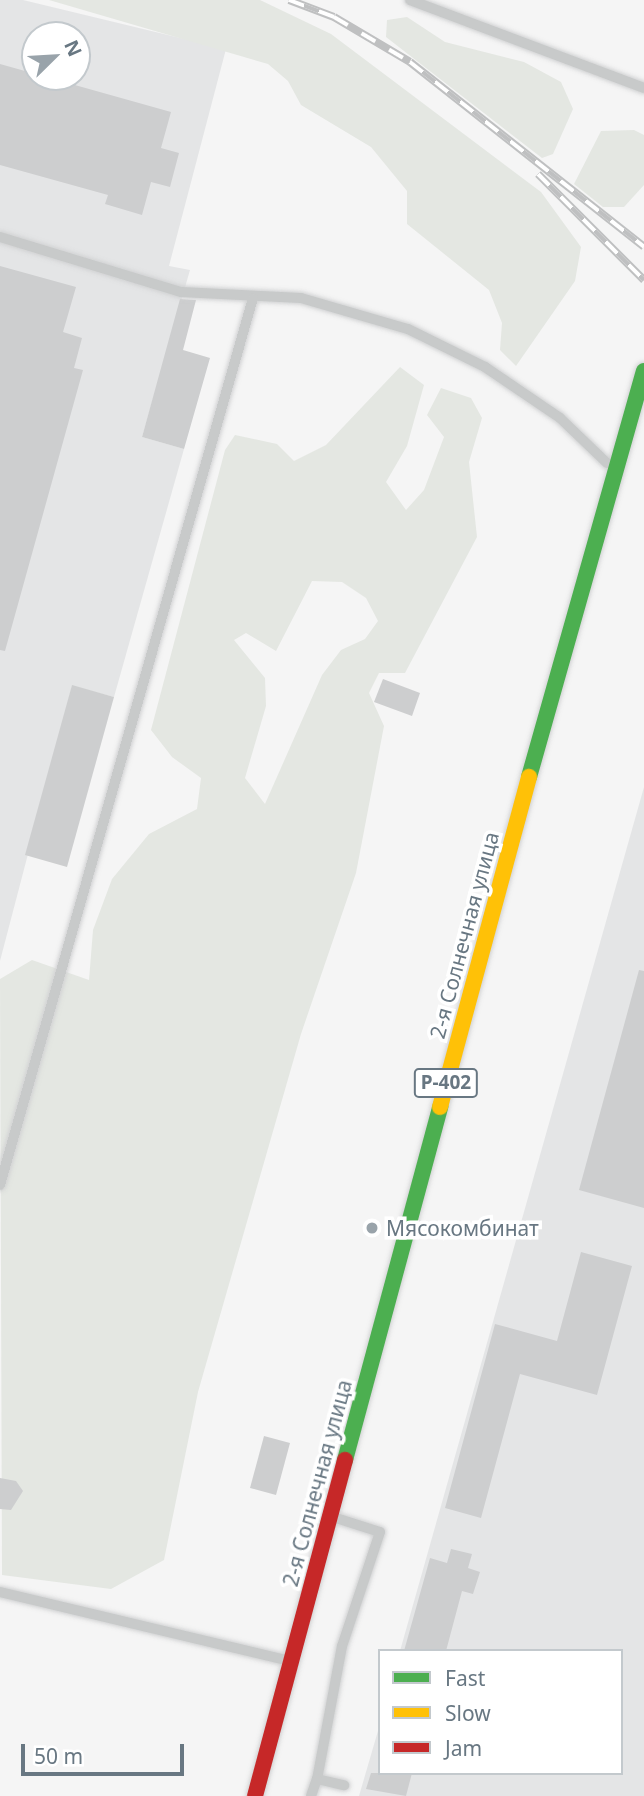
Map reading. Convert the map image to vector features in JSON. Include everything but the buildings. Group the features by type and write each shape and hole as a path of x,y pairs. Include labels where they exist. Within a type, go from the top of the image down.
{"main road":[{"name":"2-я Солнечная улица","path":"255,1796 328,1516 612,468 644,371"}],"lane":[{"path":"411,0 644,88"},
{"path":"0,237 181,292 326,303 408,329 485,368 560,418 612,468"},
{"path":"0,1185 253,298"},
{"path":"311,1796 317,1779 342,1646 380,1532 328,1516"},
{"path":"0,1592 292,1662"},
{"path":"317,1779 344,1785"}],"shaded area":[{"path":"0,0 23,0 226,49 169,266 190,270 142,437 184,449 114,697 72,686 0,961"},
{"path":"49,0 260,0 331,34 541,192 581,247 575,281 516,366 500,350 502,323 489,290 407,224 407,191 371,147 301,105 288,81 268,64"},
{"path":"407,17 445,42 524,62 561,82 573,109 553,154 542,158 386,37 387,20"},
{"path":"634,130 644,135 644,185 624,207 603,207 574,184 601,131"},
{"path":"400,367 424,385 407,446 386,482 406,510 424,490 444,437 427,415 441,388 471,398 482,418 469,462 477,537 405,673 379,673 369,693 384,726 356,873 301,1034 198,1392 164,1560 111,1589 2,1575 0,979 32,960 89,980 93,930 112,879 149,834 197,809 201,778 172,757 151,730 225,450 235,435 277,444 294,461 326,445","holes":["312,581 342,582 366,598 378,621 365,639 341,650 322,675 265,804 245,778 266,706 265,678 234,640 246,633 276,651"]},
{"path":"644,787 644,1796 359,1796 378,1731 378,1775 623,1775 623,1649 401,1649"}],"railway":[{"path":"289,0 334,17 410,62 644,247"},
{"path":"538,174 644,280"}],"traffic: fast":[{"path":"529,777 644,371"},
{"path":"345,1460 440,1107"}],"traffic: slow":[{"path":"440,1107 529,777"}],"traffic: jam":[{"path":"255,1796 345,1460"}],"place":[{"name":"Мясокомбинат","path":"372,1228"}]}
